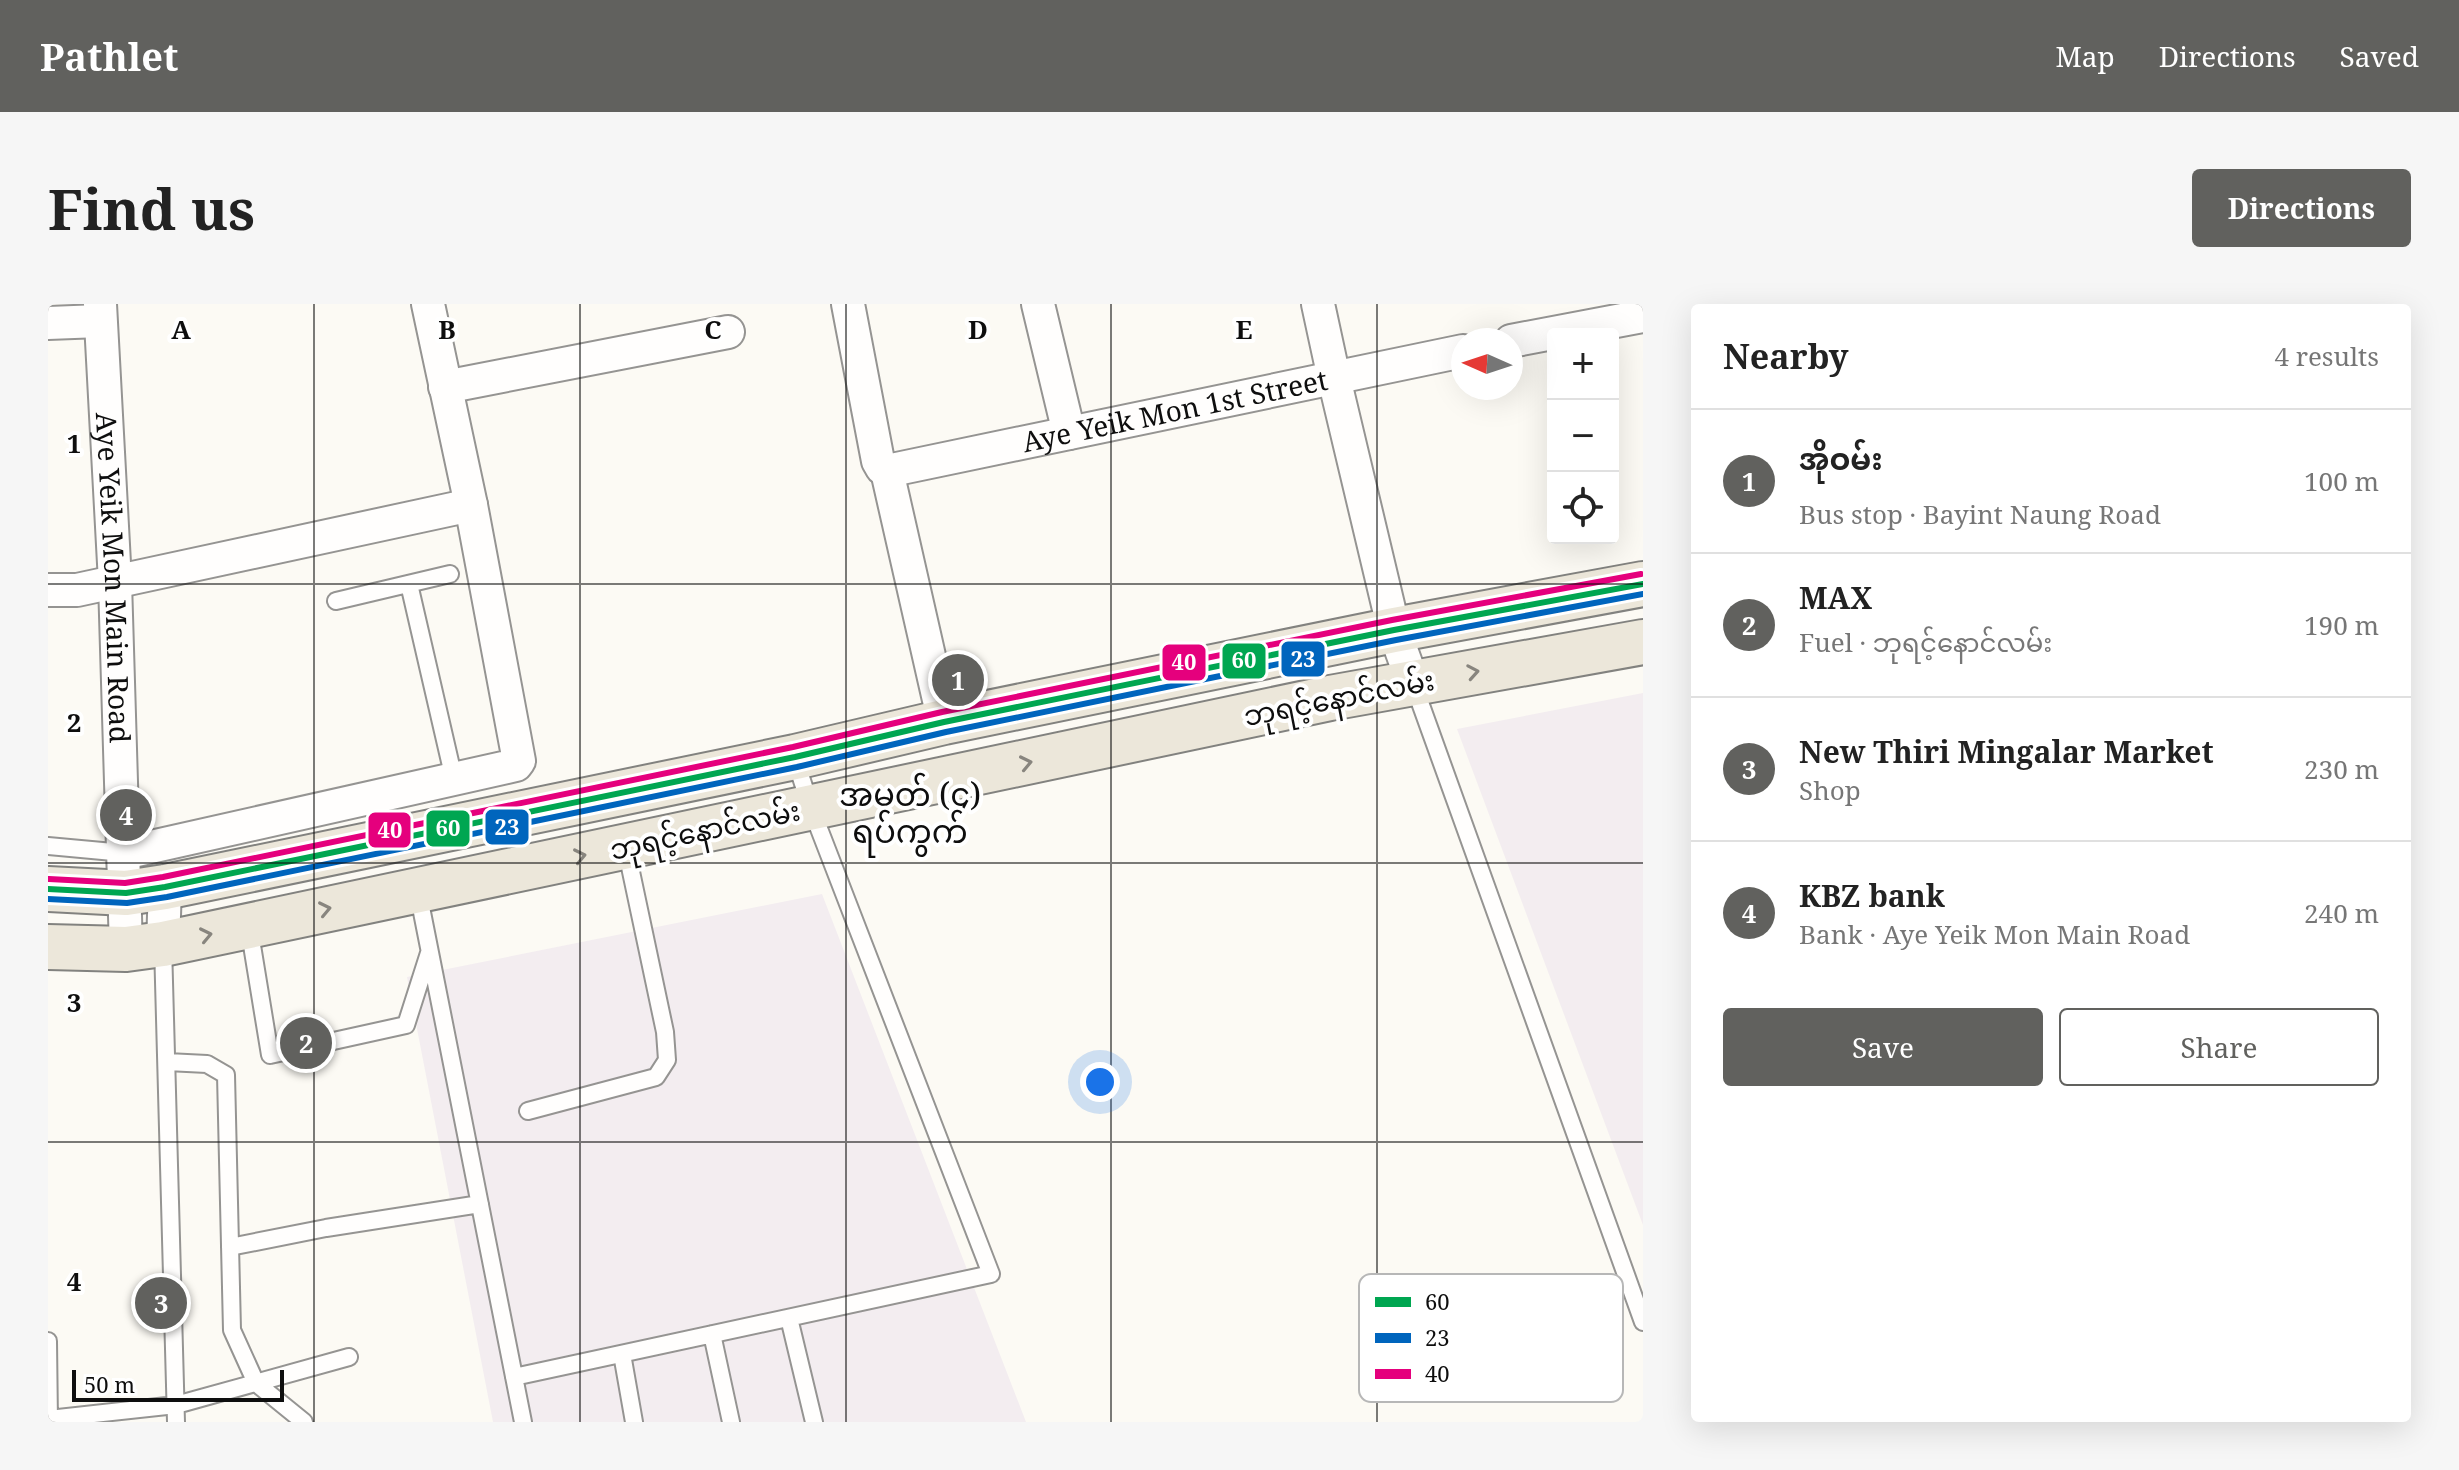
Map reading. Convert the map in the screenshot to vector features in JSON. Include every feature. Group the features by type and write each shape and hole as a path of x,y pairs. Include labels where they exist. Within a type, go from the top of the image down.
{"main road":[{"path":"48,889 138,878 795,757 944,722 1394,630 1643,584"},
{"name":"ဘုရင့်နောင်လမ်း","path":"48,947 145,946 1330,698 1643,642"},
{"path":"944,722 959,777"}],"street":[{"path":"138,878 454,779 516,765 520,758 428,304"},
{"path":"848,304 878,461 887,471 944,722"},
{"path":"1038,304 1069,433"},
{"path":"1318,304 1394,630 1413,683"},
{"path":"48,323 100,313"},
{"name":"Aye Yeik Mon Main Road","path":"100,313 115,582 145,946"},
{"path":"1523,335 1558,317 1643,316"},
{"path":"445,387 728,332"},
{"name":"Aye Yeik Mon 1st Street","path":"887,471 1451,354"},
{"path":"48,590 77,590 471,505"}],"lane":[{"path":"336,601 450,574"},
{"path":"409,584 454,779"},
{"path":"1413,683 1643,1322"},
{"path":"514,1377 991,1274 811,808 795,757"},
{"path":"48,846 138,878"},
{"path":"528,1111 656,1077 667,1060 665,1032 625,846"},
{"path":"418,890 523,1422"},
{"path":"249,926 270,1055 406,1025 430,951"},
{"path":"145,946 167,1062 176,1422"},
{"path":"167,1062 207,1064 226,1075 232,1330 256,1383 304,1422"},
{"path":"230,1247 480,1204"},
{"path":"789,1318 814,1422"},
{"path":"712,1334 731,1422"},
{"path":"48,1341 49,1420 103,1417 176,1405 349,1357"},
{"path":"622,1354 634,1422"}],"shaded area":[{"path":"1643,693 1643,1225 1457,729"},
{"path":"822,894 1026,1422 493,1422 407,977"}],"transit line":[{"name":"40","path":"49,879 125,883 163,877 793,747 942,712 1392,620 1641,574"},
{"name":"60","path":"48,889 126,893 165,887 795,757 944,722 1394,630 1643,584"},
{"name":"23","path":"48,899 127,903 167,897 797,767 946,732 1396,640 1643,594"}],"place":[{"name":"အိုဝမ်း","path":"958,680"},
{"name":"KBZ bank","path":"126,815"},
{"name":"MAX","path":"306,1043"},
{"name":"New Thiri Mingalar Market","path":"161,1303"}],"district":[{"name":"အမှတ် (၄) ရပ်ကွက်","path":"910,814"}]}
